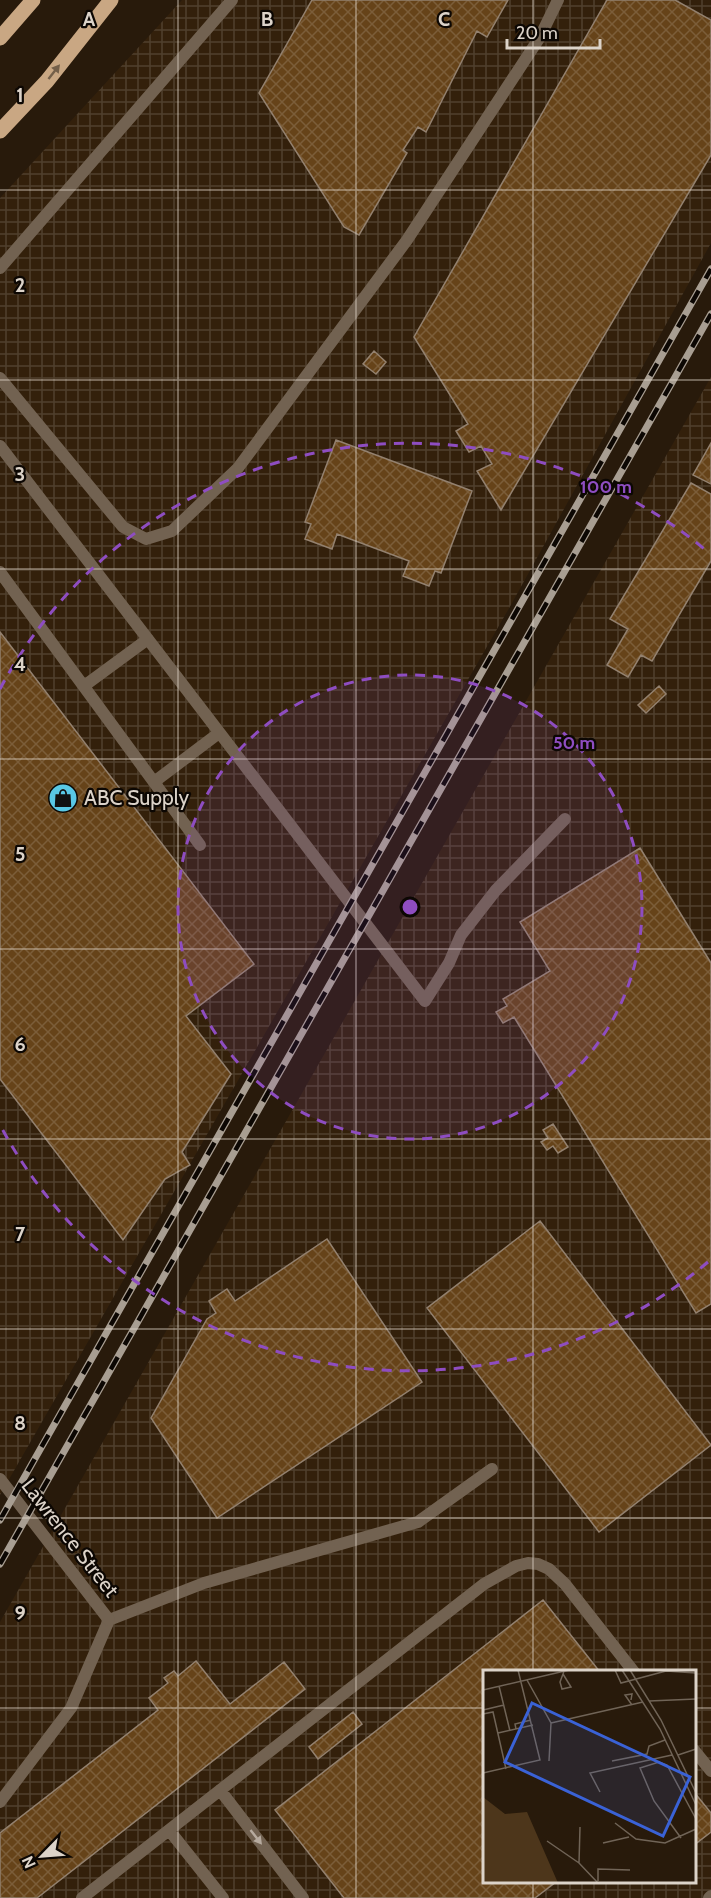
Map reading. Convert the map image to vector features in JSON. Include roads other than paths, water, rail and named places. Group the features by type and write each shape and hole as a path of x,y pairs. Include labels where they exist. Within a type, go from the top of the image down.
{"main road":[{"path":"0,38 33,0"},
{"path":"0,131 47,81 111,0"}],"street":[{"path":"0,268 232,0"},
{"path":"0,378 123,527 146,539 172,531 238,468 407,240 540,37 558,0"},
{"path":"0,446 425,1001 449,963 461,935 496,890 565,819"},
{"path":"0,572 200,844"},
{"path":"84,686 148,639"},
{"path":"154,782 219,733"},
{"path":"0,1802 70,1708 110,1620 204,1583 418,1522 492,1469"},
{"name":"Lawrence Street","path":"0,1479 110,1620"},
{"path":"82,1898 484,1584 516,1566 528,1563 549,1569 565,1584 633,1670"},
{"path":"696,1752 711,1771"},
{"path":"220,1790 303,1898"},
{"path":"169,1830 223,1898"}],"railway":[{"path":"0,1520 711,269"},
{"path":"0,1564 711,314"}],"place":[{"name":"ABC Supply","path":"63,798"}]}
